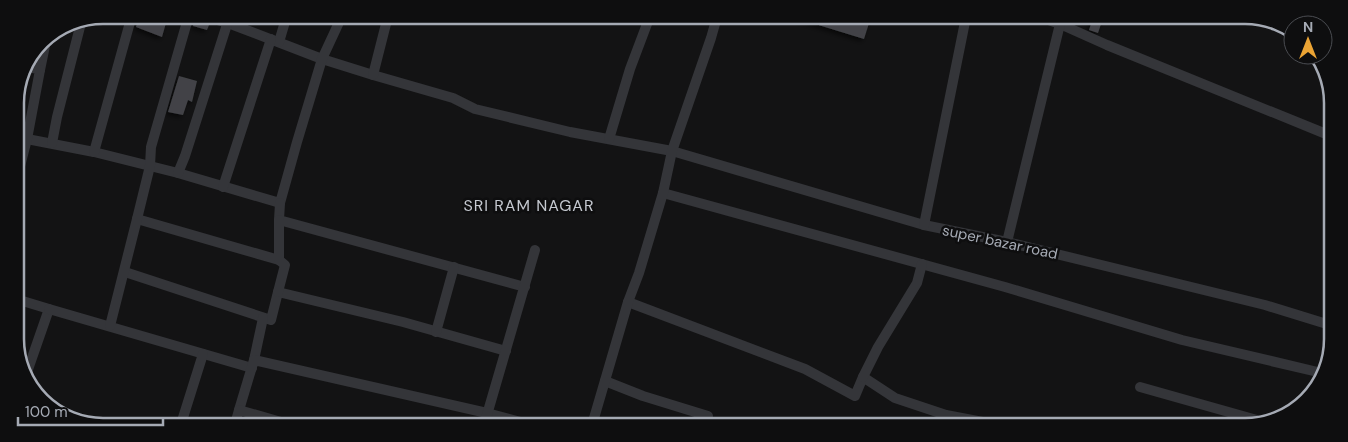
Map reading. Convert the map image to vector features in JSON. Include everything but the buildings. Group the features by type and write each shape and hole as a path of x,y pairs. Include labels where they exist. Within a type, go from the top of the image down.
{"street":[{"path":"94,152 130,24"},
{"path":"110,326 150,166 151,148 186,24"},
{"path":"178,174 227,24"},
{"name":"super bazar road","path":"239,24 275,41 322,59 453,98 475,109 570,132 672,150 924,225 1007,242 1265,305 1324,322"},
{"path":"223,187 275,41 283,24"},
{"path":"279,260 280,203 296,142 322,59 338,24"},
{"path":"373,75 386,24"},
{"path":"609,138 630,69 647,24"},
{"path":"594,418 628,302 639,273 663,193 672,150 714,24"},
{"path":"924,225 965,24"},
{"path":"1007,242 1060,24 1324,133"},
{"path":"52,144 80,27"},
{"path":"24,150 44,51"},
{"path":"32,68 40,70"},
{"path":"24,139 27,138 94,152 280,203"},
{"path":"663,193 1005,287 1182,340 1317,373"},
{"path":"125,272 271,320 284,265 279,260 137,219"},
{"path":"279,220 525,288"},
{"path":"485,418 536,250"},
{"path":"628,302 805,368 855,396 878,347 917,282 922,264"},
{"path":"436,332 454,267"},
{"path":"278,292 506,351"},
{"path":"24,301 203,354 505,418"},
{"path":"29,367 50,309"},
{"path":"237,418 253,364 263,318"},
{"path":"183,418 203,354"},
{"path":"863,377 895,398 946,416 958,418"},
{"path":"605,381 643,396 708,416 707,418"},
{"path":"1140,387 1250,418"},
{"path":"239,410 265,418"}],"district":[{"name":"SRI RAM NAGAR","path":"529,205"}]}
